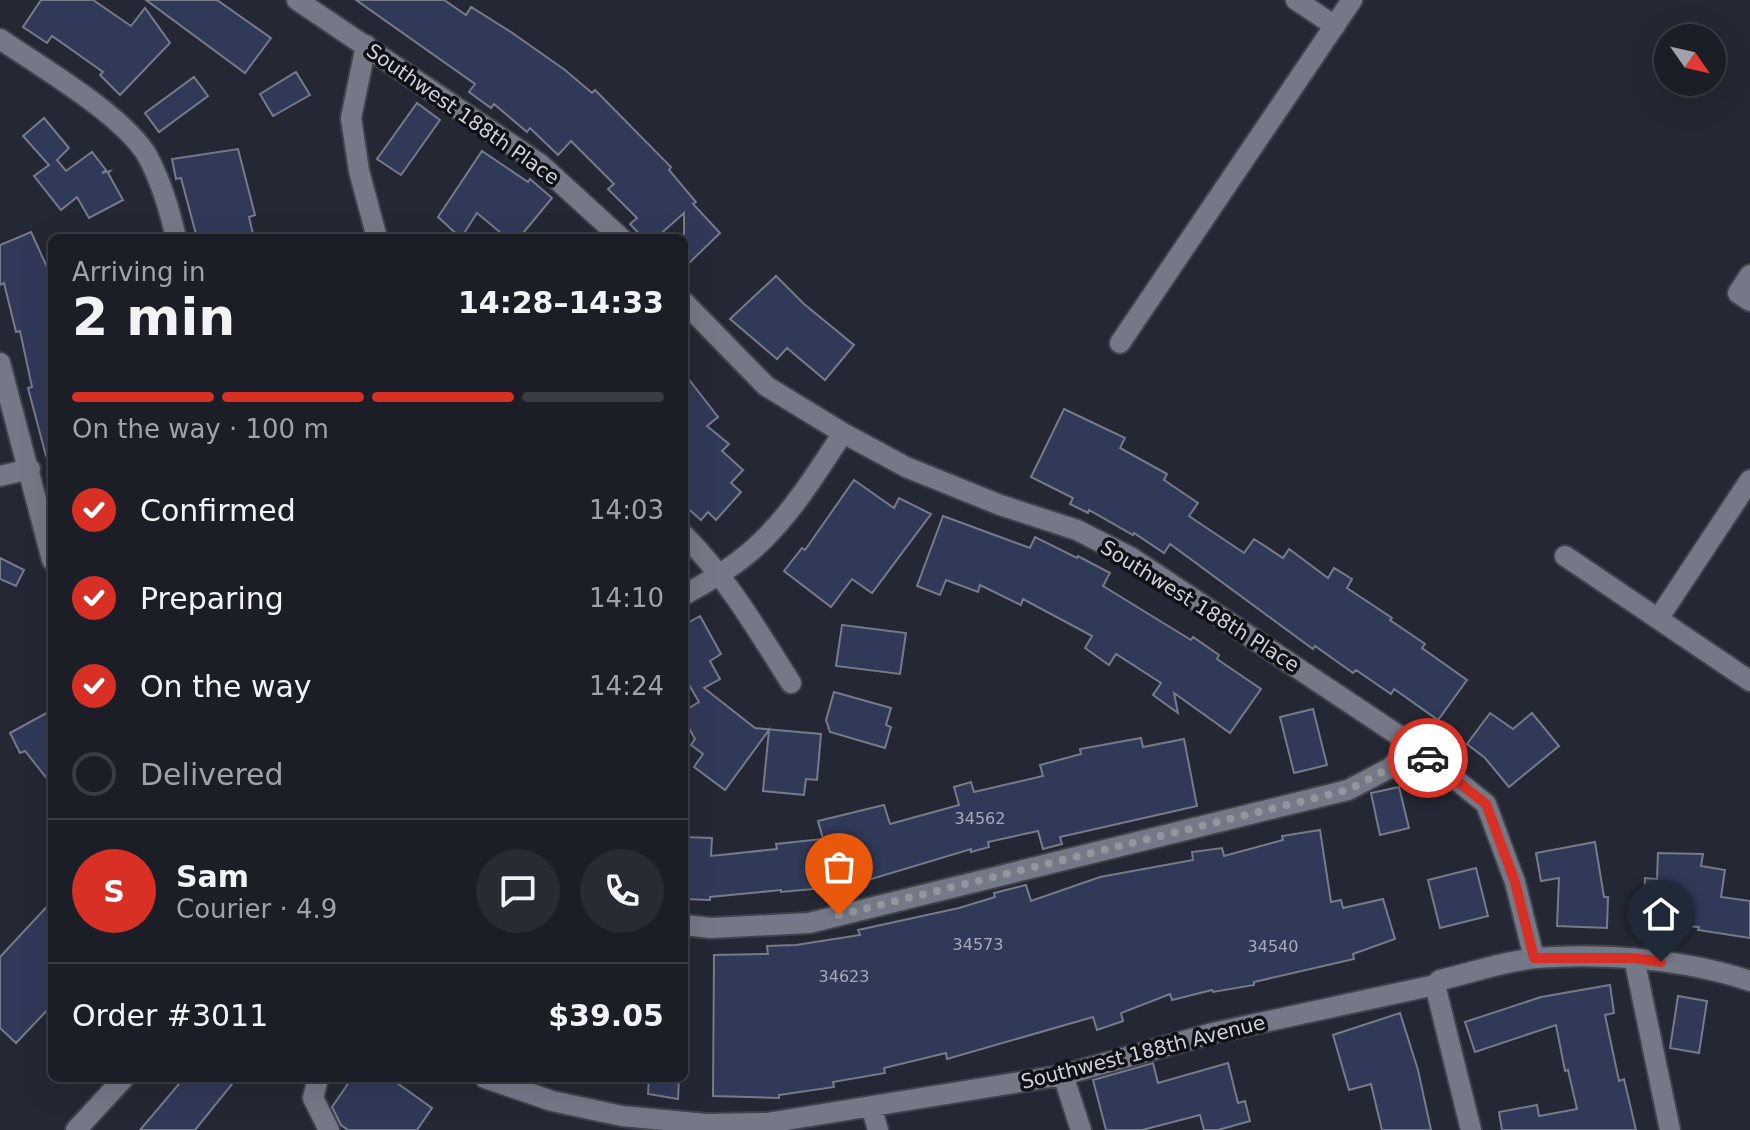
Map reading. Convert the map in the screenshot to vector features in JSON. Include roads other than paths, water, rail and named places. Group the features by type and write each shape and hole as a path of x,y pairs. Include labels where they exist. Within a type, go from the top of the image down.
{"street":[{"name":"Southwest 188th Place","path":"297,0 540,164 617,234"},
{"path":"1296,0 1335,26"},
{"path":"1120,343 1351,0"},
{"path":"0,39 114,118 147,155 168,206 175,234"},
{"path":"366,45 351,118 359,171 376,234"},
{"path":"1750,275 1738,293 1750,301"},
{"name":"Southwest 188th Place","path":"688,306 766,386 843,433 906,467 1000,505 1077,530 1132,558 1413,745 1486,804 1515,882 1534,958"},
{"path":"0,363 48,543"},
{"path":"688,593 720,575 765,538 803,493 843,433"},
{"path":"0,476 30,469"},
{"path":"1658,619 1750,480"},
{"path":"688,539 720,575 791,683"},
{"path":"1565,556 1750,681"},
{"path":"688,925 711,928 809,923 1333,794 1348,790 1390,768 1413,745"},
{"name":"Southwest 188th Avenue","path":"497,1082 552,1101 622,1116 706,1124 767,1123 1063,1075 1213,1033 1435,985 1440,980 1534,958 1634,958 1716,970 1750,981"},
{"path":"1634,958 1670,1130"},
{"path":"1435,985 1471,1130"},
{"path":"1063,1075 1081,1130"},
{"path":"76,1130 120,1082"},
{"path":"317,1082 313,1098 329,1130"},
{"path":"871,1106 878,1130"}]}
